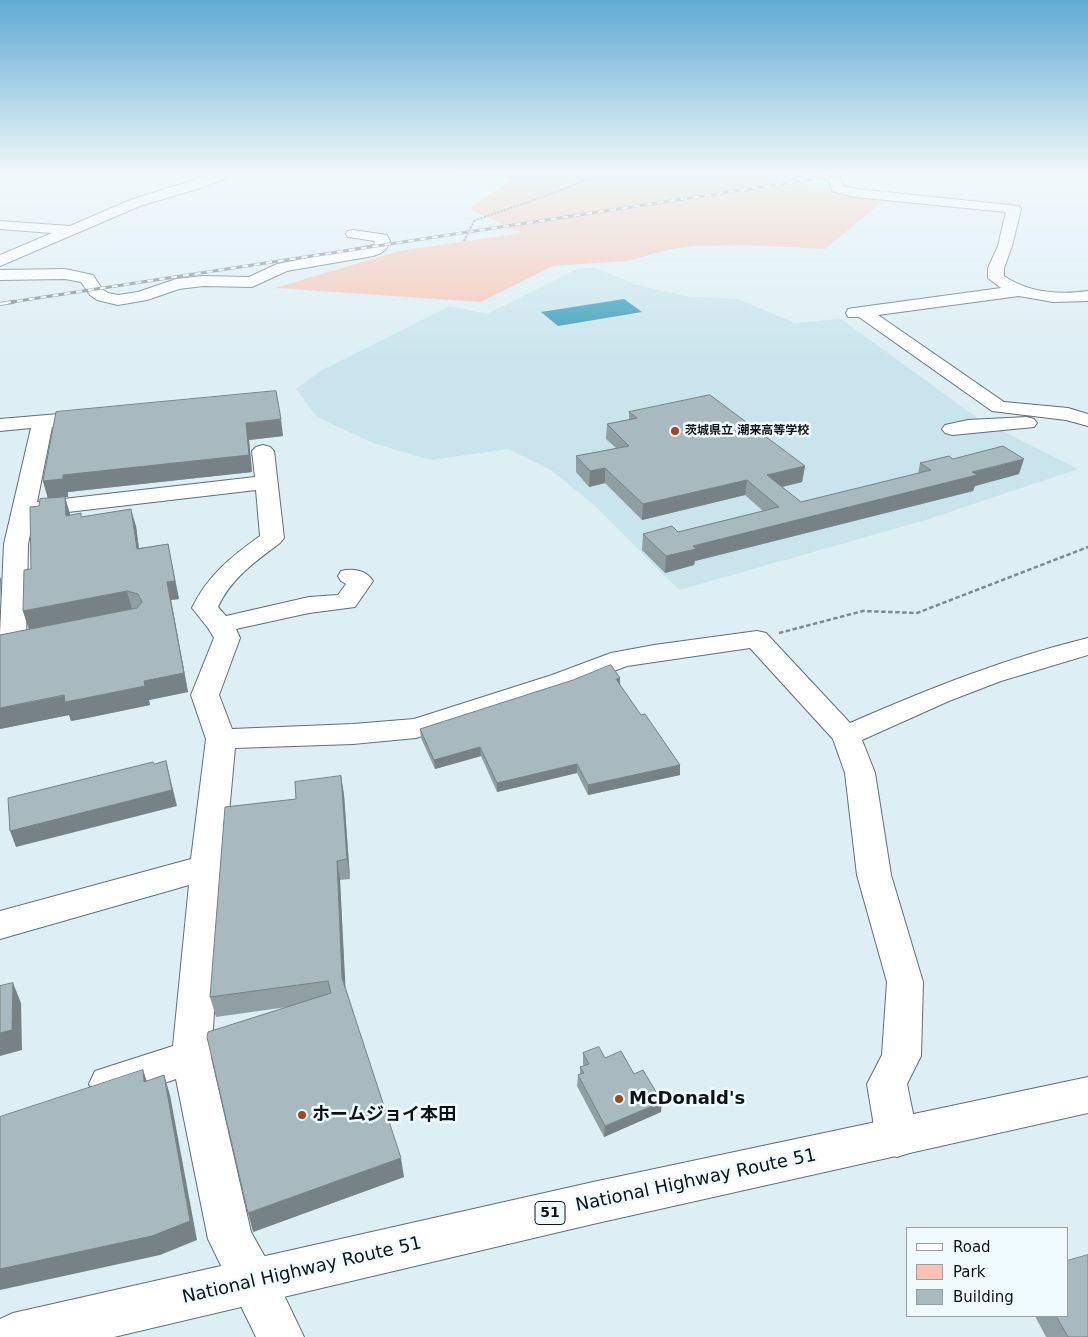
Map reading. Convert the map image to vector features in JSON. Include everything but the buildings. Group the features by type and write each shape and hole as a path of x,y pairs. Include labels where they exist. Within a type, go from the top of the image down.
{"main road":[{"path":"0,261 56,236"},
{"path":"0,275 65,274 87,278 96,292 103,297 118,300 141,297 176,284 203,281 252,282 284,267 373,251 380,248 383,241 382,238 370,236"},
{"path":"1007,236 996,268 996,278 1004,284 1018,291 1041,296 1088,296"},
{"path":"1018,291 858,312 999,407 1068,414 1088,420"},
{"path":"0,425 82,417"},
{"path":"41,637 7,643 16,544 43,422"},
{"path":"952,429 1020,423 1064,424 1088,428"},
{"path":"263,451 272,538 236,564 211,592 205,608 220,625 227,638 205,695 221,739 207,867 191,1057 230,1239 254,1282 280,1337"},
{"path":"23,510 266,482"},
{"path":"220,625 309,604 346,602 361,581 350,576"},
{"path":"221,739 353,734 416,728 562,681 622,659 654,652 757,639 846,736 860,773 874,875 905,982 901,1056 887,1084 898,1138"},
{"path":"846,736 939,695 991,675 1088,646"},
{"path":"0,925 207,867"},
{"path":"73,1095 191,1057"},
{"name":"National Highway Route 51","path":"13,1337 593,1203 898,1138 1088,1095"}],"path":[{"path":"464,241 466,236"},
{"path":"757,639 863,611 917,613 1088,546"}],"shaded area":[{"name":"茨城県立 潮来高等学校","path":"579,268 596,268 634,284 685,296 738,299 795,323 841,319 979,419 1078,469 929,519 679,590 595,506 551,470 508,449 431,460 373,443 317,417 296,389 322,370 450,306 487,314"}],"green space":[{"path":"499,236 840,236 825,249 745,245 697,246 671,249 628,261 553,266 481,302 275,288 399,251"}],"water":[{"path":"624,299 642,312 558,326 541,312"}],"railway":[{"path":"5,303 439,236"},
{"path":"0,304 13,302"}],"place":[{"name":"茨城県立 潮来高等学校","path":"675,431"},
{"name":"McDonald's","path":"619,1099"},
{"name":"ホームジョイ本田","path":"302,1115"}]}
